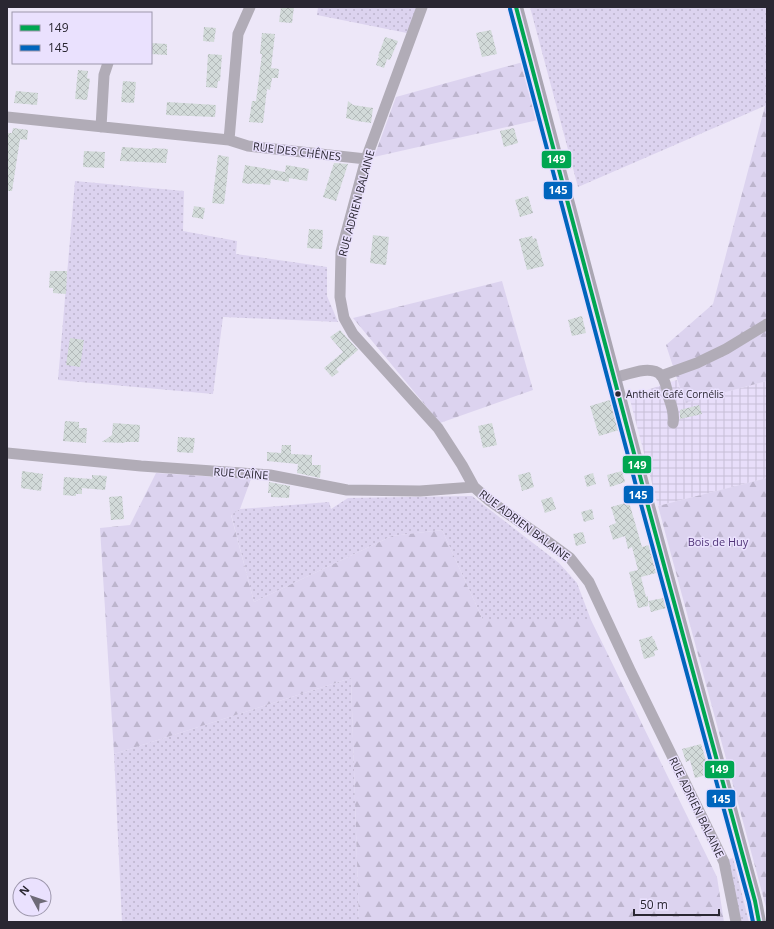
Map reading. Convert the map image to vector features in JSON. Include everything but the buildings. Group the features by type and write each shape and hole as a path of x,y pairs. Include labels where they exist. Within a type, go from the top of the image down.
{"main road":[{"path":"516,7 614,378 756,901 759,922"}],"street":[{"path":"229,140 238,34 250,7"},
{"name":"RUE ADRIEN BALAINE","path":"422,7 366,159 341,252 340,297 344,318 353,334 438,428 462,465 474,487 490,501 570,558 589,582 630,670 724,862 736,922"},
{"path":"100,126 104,75 108,64"},
{"name":"RUE DES CHÊNES","path":"7,117 229,140 248,146 366,159"},
{"path":"661,376 726,350 767,324"},
{"path":"614,378 647,370 654,370 661,376 665,384 674,418 673,423"},
{"name":"RUE CAÎNE","path":"7,452 141,466 270,475 347,490 420,491 474,487"}],"shaded area":[{"path":"677,380 685,403 767,381 767,478 658,506 629,396"}],"green space":[{"path":"318,7 417,7 407,33 317,15"},
{"path":"530,7 767,7 767,105 578,187"},
{"path":"523,62 538,120 374,157 396,97"},
{"path":"767,105 767,381 685,403 666,345 713,304 765,106"},
{"path":"75,181 184,191 183,231 237,241 236,254 327,267 327,296 338,322 223,317 213,394 58,380"},
{"path":"502,281 533,390 440,423 353,318"},
{"path":"156,473 251,479 240,509 231,515 254,602 392,536 442,530 483,620 591,620 717,877 724,922 359,922 351,678 114,754 100,528 130,525"},
{"name":"Bois de Huy","path":"767,478 767,911 658,506"},
{"path":"472,496 559,563 577,583 591,620 483,620 442,530 392,536 254,602 231,514 240,509 329,502 331,509 348,498"},
{"path":"351,678 359,922 122,922 114,754"},
{"path":"733,858 749,922 741,922 727,860"}],"transit line":[{"name":"149","path":"516,7 645,495 755,901 759,922"},
{"name":"145","path":"510,9 639,497 749,902 753,922"}],"place":[{"name":"Antheit Café Cornélis","path":"618,394"}]}
